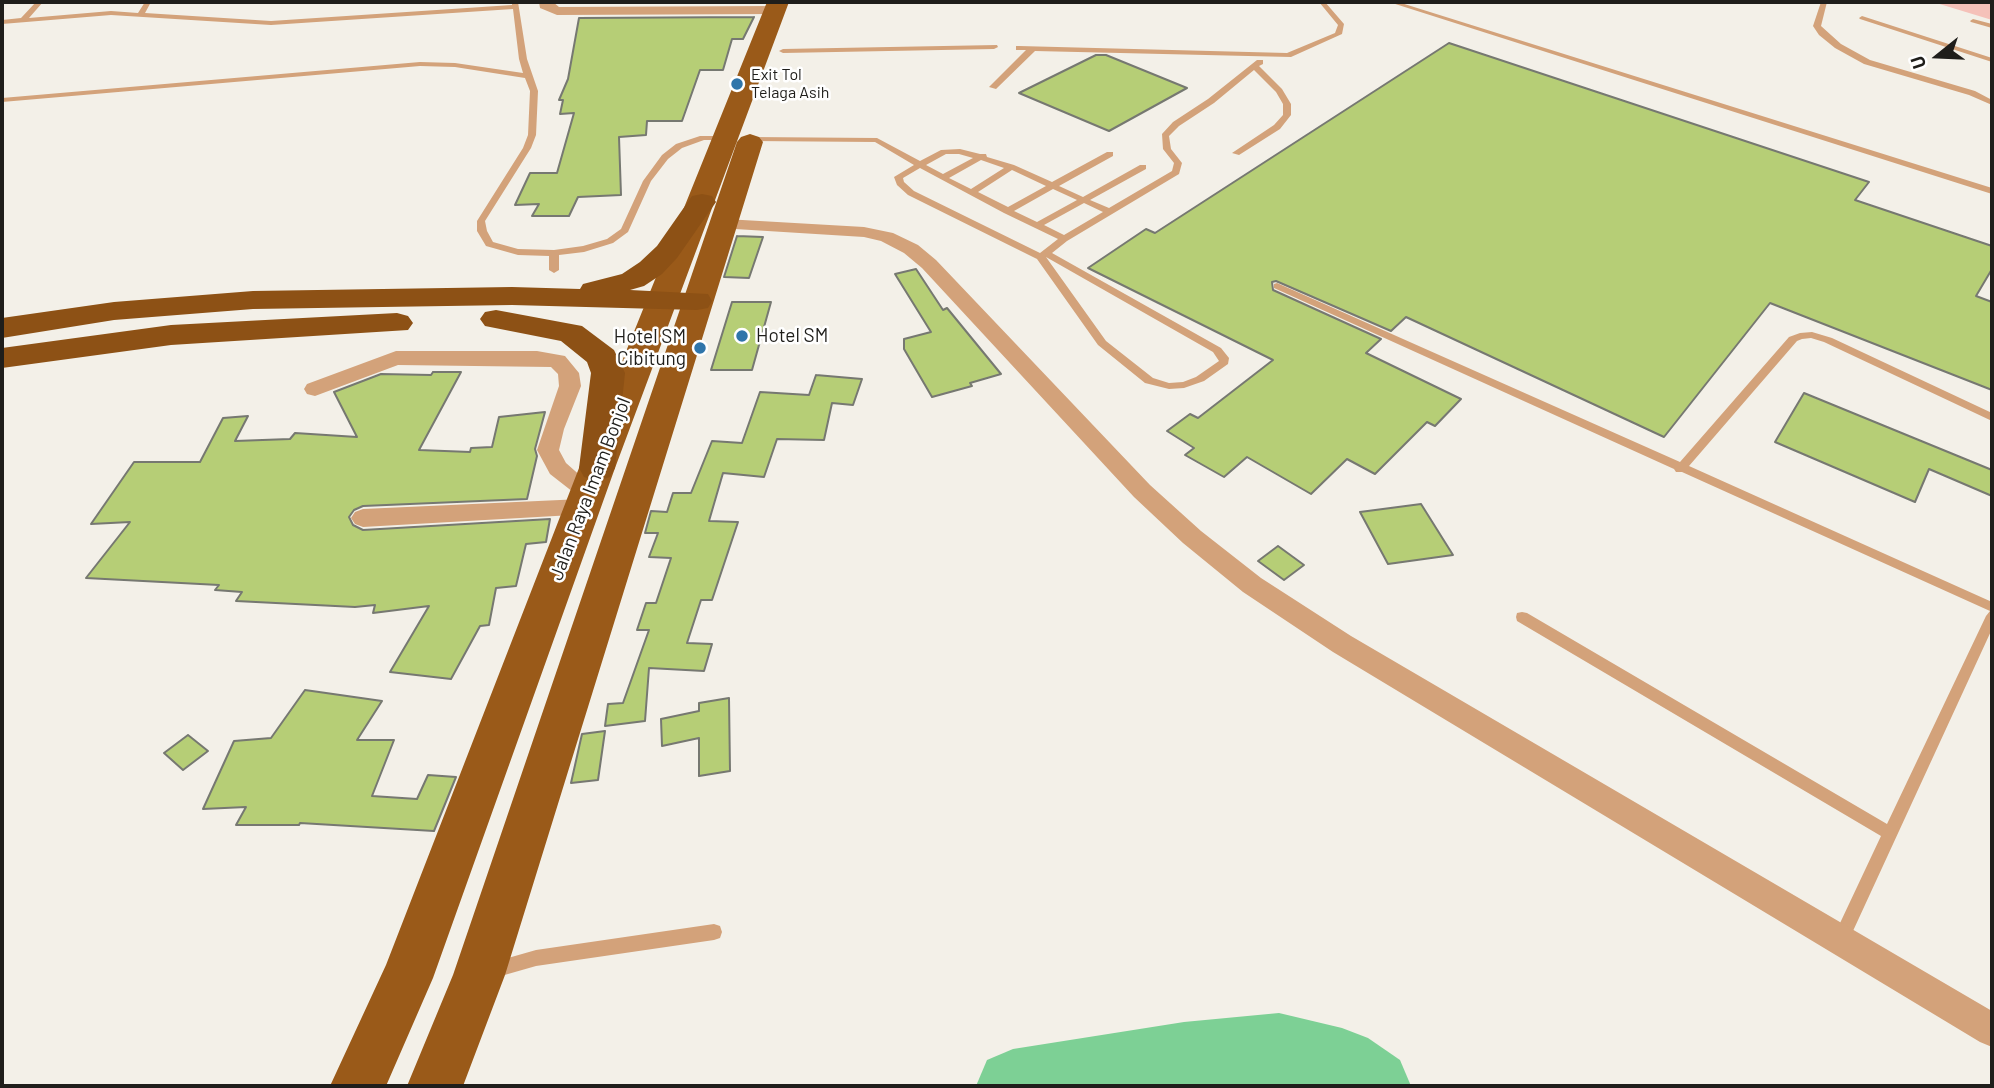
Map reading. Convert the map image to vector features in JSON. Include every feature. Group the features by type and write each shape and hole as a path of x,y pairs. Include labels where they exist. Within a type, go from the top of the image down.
{"highway":[{"name":"Jalan Raya Imam Bonjol","path":"435,1086 476,984 677,309 702,202 739,139 783,51 784,4"},
{"name":"Jalan Raya Imam Bonjol","path":"358,1086 407,978 589,490 677,309 725,224 739,139 784,4"},
{"path":"2,358 171,335 504,307 600,289 633,280 651,268 667,253 702,202"},
{"path":"2,328 114,311 203,302 677,309"},
{"path":"504,307 571,333 602,357 608,373 589,490"}],"street":[{"path":"545,2 545,5 557,10 784,4"},
{"path":"725,224 864,232 887,237 911,250 929,264 1142,491 1192,537 1252,585 1342,645 1841,938 1992,1030"},
{"path":"315,389 396,358 537,358 558,361 568,373 570,386 548,450 558,468 589,490"},
{"path":"363,518 589,490"}],"lane":[{"path":"23,20 40,2"},
{"path":"141,14 148,2"},
{"path":"1019,48 1266,57 1288,55 1338,34 1342,25 1322,2"},
{"path":"1392,2 1992,191"},
{"path":"1824,2 1817,26 1838,46 1867,62 1962,90 1992,103"},
{"path":"2,22 111,13 271,23 516,5 523,59 534,91 532,135 527,148 481,221 482,231 489,244 519,252 584,250 610,241 625,230 647,181 665,158 680,146 703,138 877,140 918,165 1064,239"},
{"path":"1862,18 1992,60"},
{"path":"1973,20 1992,26"},
{"path":"783,51 993,47"},
{"path":"993,87 1032,48"},
{"path":"1043,255 1064,239 1176,172 1178,163 1167,149 1165,136 1176,124 1266,57"},
{"path":"2,100 420,64 456,65 528,76"},
{"path":"1236,153 1277,127 1287,115 1287,104 1279,91 1254,66"},
{"path":"1043,255 1102,343 1149,381 1168,386 1184,385 1200,379 1224,362 1217,350 1043,255 905,189 898,177 944,152 960,151 984,156 1110,212"},
{"path":"1007,211 1110,154"},
{"path":"943,178 984,156"},
{"path":"972,192 1011,167"},
{"path":"1038,225 1143,167"},
{"path":"554,253 554,270"},
{"path":"1277,286 1992,607"},
{"path":"1680,469 1793,340 1800,336 1812,335 1828,340 1992,416"},
{"path":"1841,938 1992,616"},
{"path":"1522,617 1889,833"},
{"path":"476,984 536,957 714,932"}],"shaded area":[{"path":"1933,2 1992,2 1992,20"}],"building":[{"path":"754,17 743,39 732,39 723,70 700,70 682,121 647,121 646,135 619,137 621,195 578,197 569,216 532,216 539,204 515,205 530,173 557,173 574,113 560,114 563,100 559,100 568,79 579,18"},
{"path":"1449,43 1869,182 1855,200 1992,246 1992,269 1976,296 1992,302 1992,390 1770,303 1664,437 1406,317 1391,331 1276,281 1272,282 1273,290 1381,339 1366,353 1461,399 1435,426 1427,422 1375,474 1347,459 1311,494 1247,457 1224,477 1185,455 1194,448 1167,431 1190,414 1198,418 1273,360 1088,268 1146,229 1155,233"},
{"path":"1096,55 1106,55 1187,88 1109,131 1019,93"},
{"path":"737,236 763,237 749,278 724,277"},
{"path":"916,269 943,310 947,308 1001,374 970,383 972,386 932,397 904,349 904,339 931,332 895,274"},
{"name":"Hotel SM","path":"732,302 771,302 752,370 711,370"},
{"path":"433,372 461,372 419,450 470,452 471,448 492,447 499,417 545,412 535,449 537,456 527,499 363,506 354,510 349,517 353,525 363,530 550,519 546,542 526,544 516,586 496,588 489,625 480,626 451,679 390,672 429,606 373,613 375,605 355,607 236,601 242,592 215,590 219,585 86,578 130,522 91,524 134,462 200,462 223,418 248,416 235,441 290,439 295,433 357,437 334,392 381,374 431,375"},
{"path":"816,375 862,379 853,405 832,403 824,440 777,439 764,477 723,473 709,521 738,522 712,600 701,600 687,643 712,644 704,671 649,668 645,721 605,726 608,704 623,703 649,630 637,630 646,603 656,603 671,558 649,557 658,533 645,533 651,511 667,512 673,493 691,493 712,441 742,443 760,392 809,395"},
{"path":"1804,393 1992,470 1992,496 1929,469 1915,502 1775,442"},
{"path":"1421,504 1453,555 1388,564 1360,512"},
{"path":"1278,546 1304,565 1284,580 1258,561"},
{"path":"305,690 382,701 357,740 394,740 372,796 417,799 428,775 456,777 434,831 300,823 236,825 246,807 203,809 234,741 271,738"},
{"path":"729,698 730,771 699,776 699,738 662,746 661,719 699,711 699,703"},
{"path":"605,731 598,780 571,783 582,734"},
{"path":"188,735 208,751 183,770 164,753"}],"waterway":[{"path":"1013,1086 1184,1058 1279,1049 1342,1064 1374,1086"}],"place":[{"name":"Exit Tol Telaga Asih","path":"737,84"},
{"name":"Hotel SM","path":"742,336"},
{"name":"Hotel SM Cibitung","path":"700,348"}]}
